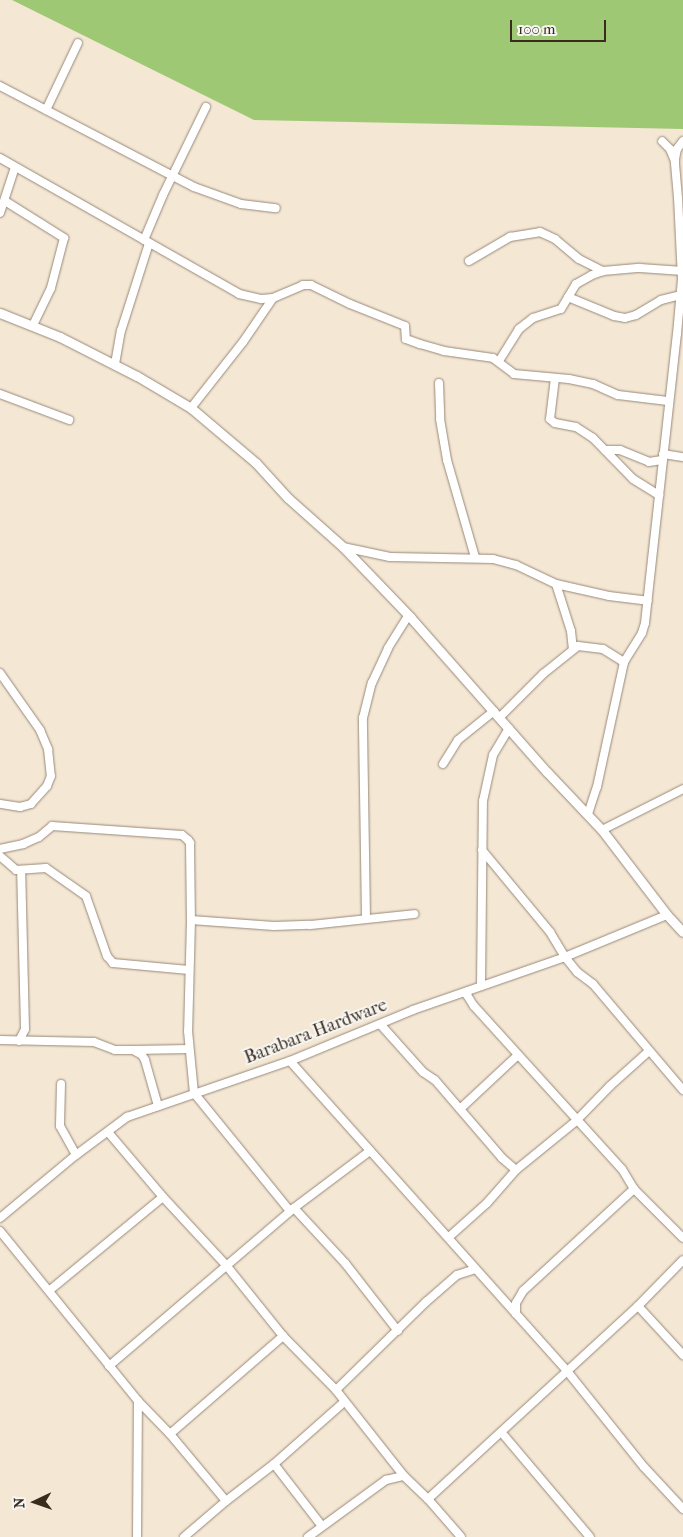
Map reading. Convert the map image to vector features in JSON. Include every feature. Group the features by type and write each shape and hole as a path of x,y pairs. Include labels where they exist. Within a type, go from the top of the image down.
{"street":[{"path":"46,110 78,42"},
{"path":"0,86 172,176 226,200 276,208"},
{"path":"114,364 121,330 147,241 172,176 206,107"},
{"path":"662,141 670,149 675,161"},
{"path":"588,814 597,787 624,662 644,629 648,601 668,401 682,290 683,270 675,161 677,149 683,142"},
{"path":"0,158 239,294 261,299 273,298 303,285 312,284 350,304 405,326 408,339 444,351 480,356 499,361 514,374 593,384 618,395 668,401"},
{"path":"0,213 15,167"},
{"path":"5,201 64,238 51,288 33,325"},
{"path":"468,261 510,237 540,232 554,239 579,259 603,271"},
{"path":"499,361 519,328 533,318 561,309 576,284 603,271 640,268 683,270"},
{"path":"568,297 614,316 625,318 636,315 682,290"},
{"path":"191,408 238,349 273,298"},
{"path":"0,313 33,325 114,364 191,408 256,463 288,498 343,547 408,616 602,830 667,915 683,932"},
{"path":"555,378 550,419 555,423 576,427 593,438 633,479 659,495"},
{"path":"439,383 440,419 446,460 475,557"},
{"path":"0,394 69,420"},
{"path":"606,450 620,450 649,462 662,457 683,457"},
{"path":"343,547 390,557 475,557 493,559 516,565 556,584 609,596 648,601"},
{"path":"556,584 571,631 573,649"},
{"path":"366,918 363,718 376,674 388,648 408,616"},
{"path":"443,764 458,740 497,714 573,649 585,646 603,649 624,662"},
{"path":"0,673 40,730 48,749 51,776 47,786 31,804 20,807 0,804"},
{"path":"481,986 483,801 487,770 493,755 509,728"},
{"path":"602,830 683,789"},
{"path":"0,849 23,844 39,837 52,826 182,835 190,844 189,1049 194,1093 292,1209 345,1263 398,1331"},
{"path":"482,850 545,925 577,972 593,984 683,1090"},
{"path":"0,856 14,868 21,870 44,868 86,896 107,956 113,963 189,970"},
{"path":"19,1041 25,1029 21,870"},
{"path":"191,920 310,926 366,918 414,914"},
{"name":"Barabara Hardware","path":"0,1218 76,1155 127,1118 194,1093 290,1062 413,1010 565,957 667,915"},
{"path":"468,991 469,1000 576,1121 622,1169 634,1189 683,1238"},
{"path":"381,1024 423,1072 435,1080 502,1158 516,1170"},
{"path":"0,1040 94,1042 115,1050 189,1049"},
{"path":"133,1050 142,1055 145,1060 158,1106"},
{"path":"448,1237 487,1203 516,1170 576,1121 610,1086 649,1051"},
{"path":"460,1109 518,1055"},
{"path":"290,1062 567,1371 644,1467 683,1509"},
{"path":"61,1084 60,1126 76,1155"},
{"path":"108,1132 163,1197 226,1265 282,1336 336,1390 404,1476 428,1499 456,1535"},
{"path":"109,1366 292,1209 370,1151"},
{"path":"516,1314 518,1297 634,1189"},
{"path":"50,1290 163,1197"},
{"path":"0,1231 50,1290 138,1401 170,1434 226,1500"},
{"path":"457,1275 462,1253"},
{"path":"428,1499 638,1306 683,1260"},
{"path":"336,1390 426,1302 457,1275 475,1269"},
{"path":"501,1298 518,1297"},
{"path":"638,1306 683,1355"},
{"path":"170,1434 282,1336"},
{"path":"137,1537 138,1401"},
{"path":"184,1537 226,1500 274,1464 344,1402"},
{"path":"502,1432 590,1537"},
{"path":"274,1464 322,1526"},
{"path":"313,1535 322,1526 386,1480 404,1476"}],"green space":[{"path":"12,0 683,0 683,129 254,120"}]}
